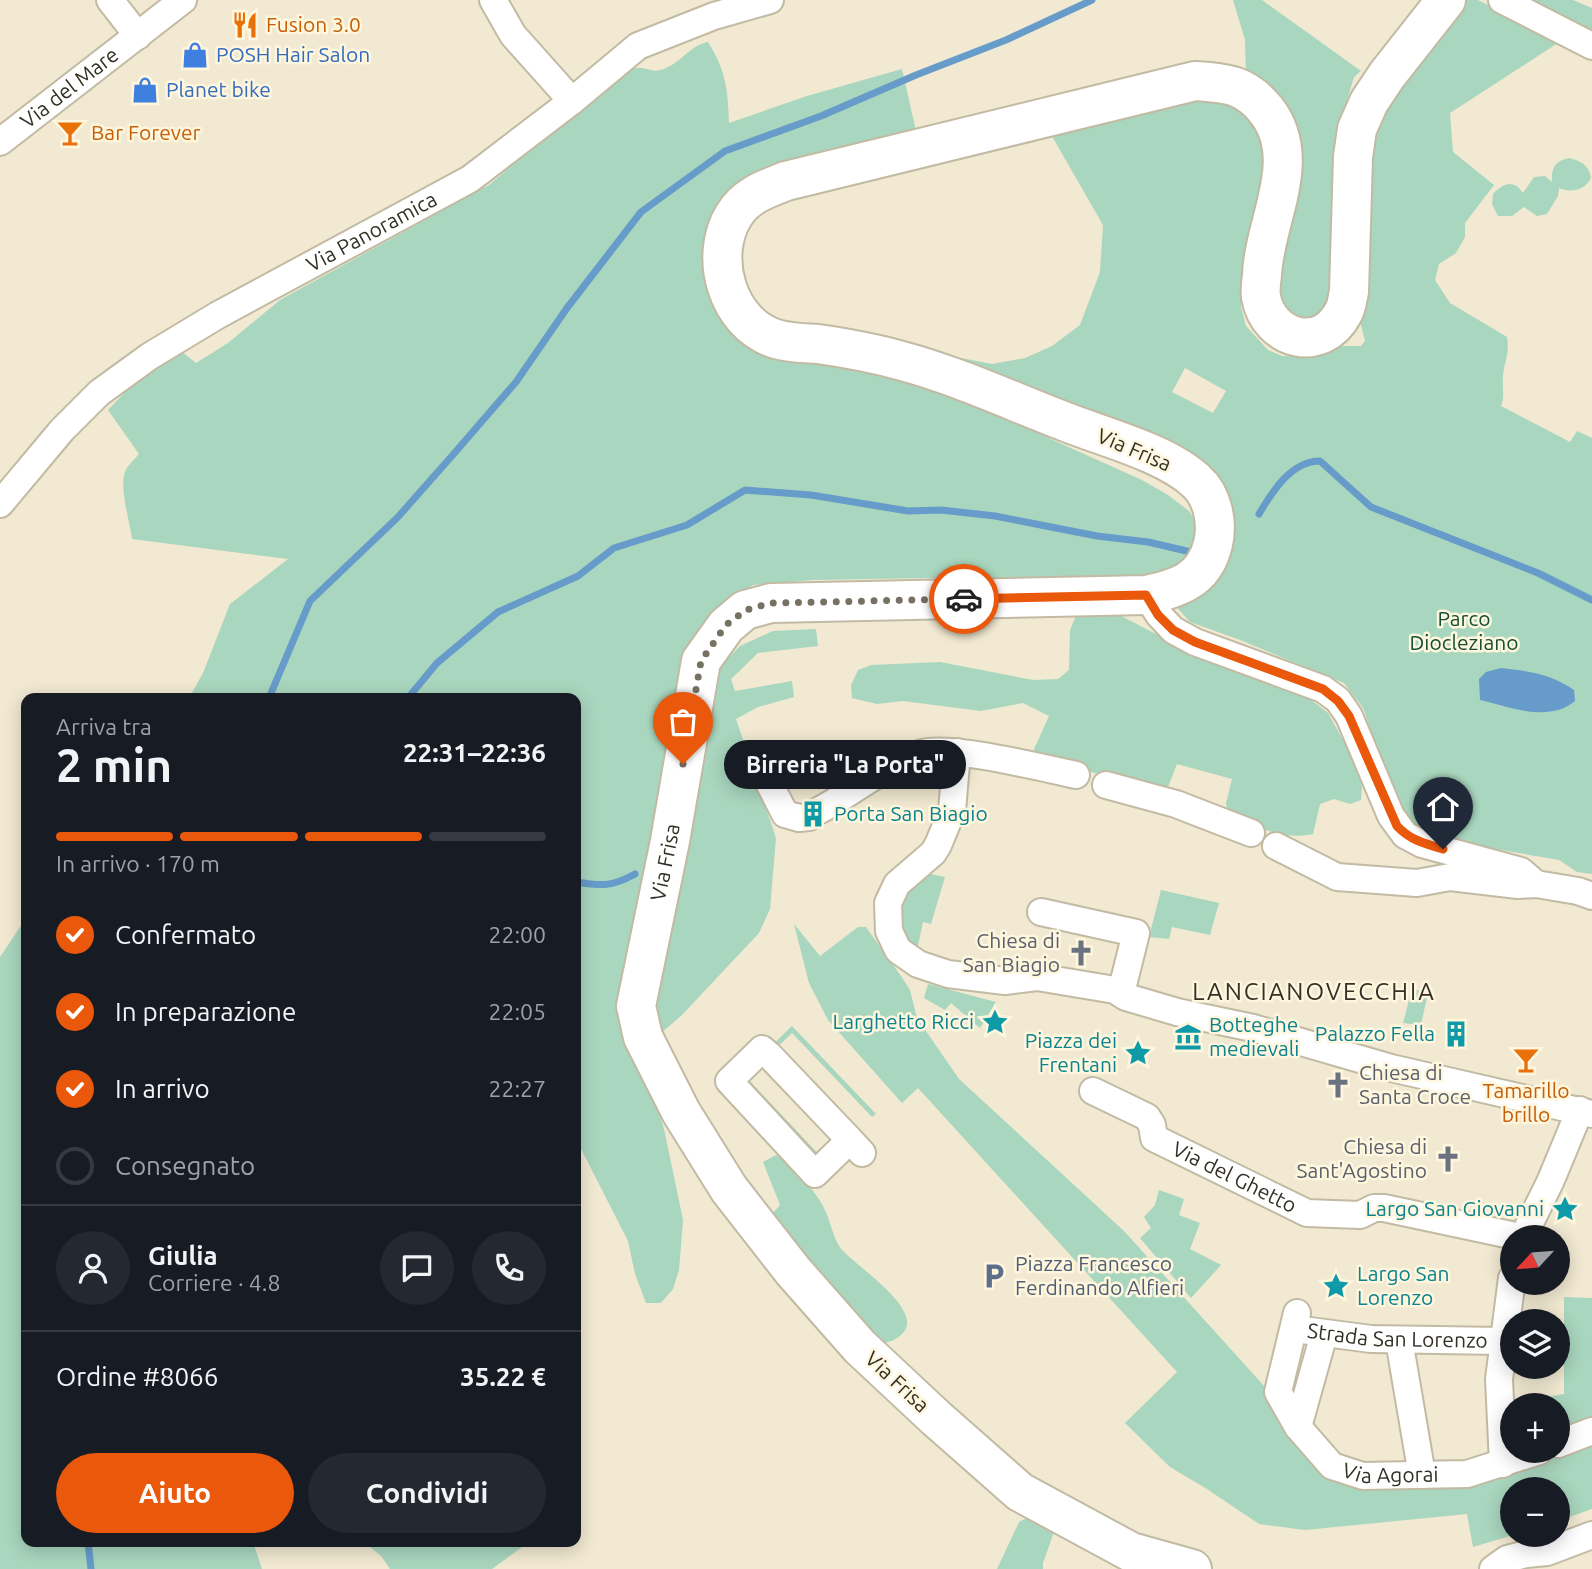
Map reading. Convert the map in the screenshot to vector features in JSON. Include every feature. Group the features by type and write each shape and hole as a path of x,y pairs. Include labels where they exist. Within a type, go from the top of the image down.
{"street":[{"name":"Via del Mare","path":"110,0 138,36"},
{"name":"Via del Mare","path":"0,142 183,0"},
{"path":"493,0 513,35 572,101"},
{"name":"Via Panoramica","path":"0,504 62,430 99,393 150,356 218,315 470,179 572,101 638,46 715,8 770,0"},
{"name":"Via Frisa","path":"1192,1569 1131,1552 1020,1492 860,1347 793,1270 729,1189 666,1083 643,1037 636,1006 670,841 701,661 726,625 746,610 771,603 1146,595 1178,588 1199,572 1211,552 1215,535 1214,515 1208,496 1197,481 1167,461 966,383 902,361 775,338 752,325 733,304 725,283 724,235 735,213 756,192 786,181 1195,81 1224,83 1242,89 1258,100 1275,121 1284,147 1282,177 1262,260 1261,296 1268,316 1279,329 1298,338 1315,336 1331,328 1344,313 1349,292 1353,157 1357,129 1369,102 1387,75 1447,0"},
{"path":"1502,0 1592,46"},
{"path":"1146,595 1158,615 1173,630 1195,642 1323,689 1338,701 1349,716 1391,816 1405,835 1422,844 1521,871 1535,884"},
{"path":"957,752 949,821 933,853 897,884 888,903 889,931 898,950 918,964 947,974 1006,981 1037,977 1118,992 1177,1012 1253,1028 1391,1068 1586,1112 1528,1225"},
{"path":"765,775 785,814 799,818 837,802 864,781 923,753 957,752 1076,775"},
{"path":"1106,785 1177,804 1251,833"},
{"path":"1276,846 1337,877 1417,883 1450,877 1518,885 1535,884 1592,896"},
{"path":"1041,912 1136,933 1118,992"},
{"path":"762,1049 856,1147 815,1174 729,1081 762,1049"},
{"name":"Via del Ghetto","path":"1093,1090 1147,1116 1154,1138 1307,1213 1360,1215 1374,1208 1384,1208 1500,1232"},
{"name":"Strada San Lorenzo","path":"1278,1392 1296,1321 1324,1334 1399,1340 1500,1341"},
{"path":"1298,1427 1324,1334"},
{"path":"1399,1340 1422,1475"},
{"path":"1500,1369 1503,1464"},
{"name":"Via Agorai","path":"1278,1392 1298,1427 1332,1466 1363,1476 1467,1474 1503,1464"},
{"path":"1570,1439 1592,1431"},
{"path":"1493,1569 1507,1559 1526,1554 1540,1560 1592,1535"}],"green space":[{"path":"1233,0 1262,0 1361,71 1354,77 1342,117 1333,290 1323,313 1315,316 1298,317 1276,305 1289,189 1246,76 1245,40"},
{"name":"Parco Diocleziano","path":"1460,0 1478,0 1561,41 1450,113 1453,152 1494,185 1465,223 1465,237 1456,253 1439,264 1435,280 1450,303 1507,337 1501,406 1570,442 1577,431 1592,438 1592,874 1577,872 1559,860 1449,841 1416,829 1399,812 1363,708 1344,683 1190,622 1173,603 1224,513 944,358 961,358 992,364 1025,358 1052,346 1080,325 1100,272 1103,225 1053,138 1055,127 1218,96 1256,122 1269,168 1258,220 1243,269 1241,307 1246,326 1268,350 1282,356 1297,356 1338,346 1361,346 1365,341 1359,317 1374,119","holes":["1185,368 1226,391 1213,413 1172,392"]},
{"path":"1517,0 1573,0 1592,8 1592,37"},
{"path":"708,42 719,62 725,81 729,123 807,96 902,69 916,131 708,230 702,258 718,317 732,328 964,395 1168,495 1189,511 1196,522 1196,539 1189,556 1156,581 929,578 813,580 753,585 731,599 622,1029 655,1100 664,1129 683,1220 679,1270 673,1289 661,1303 646,1303 635,1274 628,1241 581,1149 581,693 192,693 203,673 230,604 288,559 132,539 123,478 127,468 139,454 108,410 130,387 181,351 196,363 228,343 280,300 489,185 620,74 634,68 662,70"},
{"path":"1569,158 1581,162 1588,170 1591,178 1585,186 1573,190 1559,188 1558,196 1547,214 1537,216 1524,207 1512,216 1498,216 1492,204 1493,194 1497,190 1512,184 1523,193 1534,177 1545,176 1552,182 1555,166"},
{"path":"1108,609 1177,645 1305,695 1328,713 1358,767 1362,787 1361,800 1350,804 1334,799 1320,804 1313,834 1280,834 1228,816 1226,803 1232,779 1177,764 1166,792 1031,756 1049,716 1023,703 981,711 903,701 877,704 852,698 851,685 858,670 871,665 940,662 1033,680 1058,679 1069,670 1070,630 1077,613"},
{"path":"816,629 818,646 758,653 731,679 735,691 792,681 794,697 758,707 736,719 776,838 770,909 759,933 682,1015 652,1041 648,1019 710,676 740,646 773,631"},
{"path":"931,874 945,877 931,924 923,922 916,955 901,933 900,910 910,889"},
{"path":"1161,890 1219,903 1210,935 1172,927 1169,939 1149,937"},
{"path":"794,924 820,956 858,927 866,927 910,990 917,1018 959,1079 1124,1231 1349,1480 1500,1456 1500,1463 1570,1463 1570,1445 1592,1442 1592,1509 1570,1517 1570,1477 1500,1477 1500,1539 1473,1547 1467,1514 1305,1530 1259,1524 1170,1467 1125,1423 1177,1372 918,1088 902,1103 828,1020 809,983"},
{"path":"21,926 21,1547 255,1547 262,1569 0,1569 0,957"},
{"path":"928,984 996,1002 980,1028 951,1003 945,1010 924,998"},
{"path":"1412,989 1428,992 1421,1025 1403,1023"},
{"path":"792,1026 876,1114 872,1117 792,1033 746,1077 826,1162 818,1170 734,1082"},
{"path":"776,1155 796,1171 814,1192 839,1246 899,1303 906,1316 906,1328 897,1338 885,1343 872,1341 765,1222 780,1205 763,1162"},
{"path":"1159,1190 1184,1199 1179,1215 1200,1223 1190,1249 1221,1265 1191,1298 1140,1238 1151,1228 1144,1217 1155,1205"},
{"path":"1564,1297 1592,1298 1592,1422 1570,1428 1570,1393 1564,1393 1564,1379 1570,1379 1570,1309 1564,1309"},
{"path":"1035,1514 1054,1532 1043,1569 997,1569 1019,1522"},
{"path":"370,1547 522,1547 492,1569 390,1569"}],"water":[{"path":"1501,668 1530,672 1557,680 1574,690 1575,701 1565,708 1541,712 1480,700 1479,679 1486,672"}],"waterway":[{"path":"271,693 310,601 398,517 516,382 567,308 641,212 725,151 821,116 1006,40 1092,0"},
{"path":"1259,514 1276,488 1291,472 1310,462 1320,461 1371,507 1538,573 1592,600"},
{"path":"412,693 437,663 498,612 578,576 614,548 687,525 745,490 811,495 908,511 941,510 995,516 1191,552"},
{"path":"581,883 606,884 635,874"},
{"path":"89,1547 91,1569"}],"way so far":[{"path":"683,764 701,661 726,625 746,610 771,603 964,599"}],"place":[{"name":"Fusion 3.0","path":"245,25"},
{"name":"POSH Hair Salon","path":"195,55"},
{"name":"Planet bike","path":"145,90"},
{"name":"Bar Forever","path":"70,133"},
{"name":"Birreria \"La Porta\"","path":"683,764"},
{"name":"Porta San Biagio","path":"813,814"},
{"name":"Chiesa di San Biagio","path":"1081,953"},
{"name":"Larghetto Ricci","path":"995,1022"},
{"name":"Palazzo Fella","path":"1456,1034"},
{"name":"Botteghe medievali","path":"1188,1037"},
{"name":"Piazza dei Frentani","path":"1138,1053"},
{"name":"Tamarillo brillo","path":"1526,1060"},
{"name":"Chiesa di Santa Croce","path":"1338,1085"},
{"name":"Chiesa di Sant'Agostino","path":"1448,1159"},
{"name":"Largo San Giovanni","path":"1565,1209"},
{"name":"Piazza Francesco Ferdinando Alfieri","path":"994,1276"},
{"name":"Largo San Lorenzo","path":"1336,1286"}],"district":[{"name":"LANCIANOVECCHIA","path":"1314,992"}],"route":[{"path":"964,599 1146,595 1158,615 1173,630 1195,642 1323,689 1338,701 1349,716 1397,826 1405,835 1422,844 1443,849"}]}
